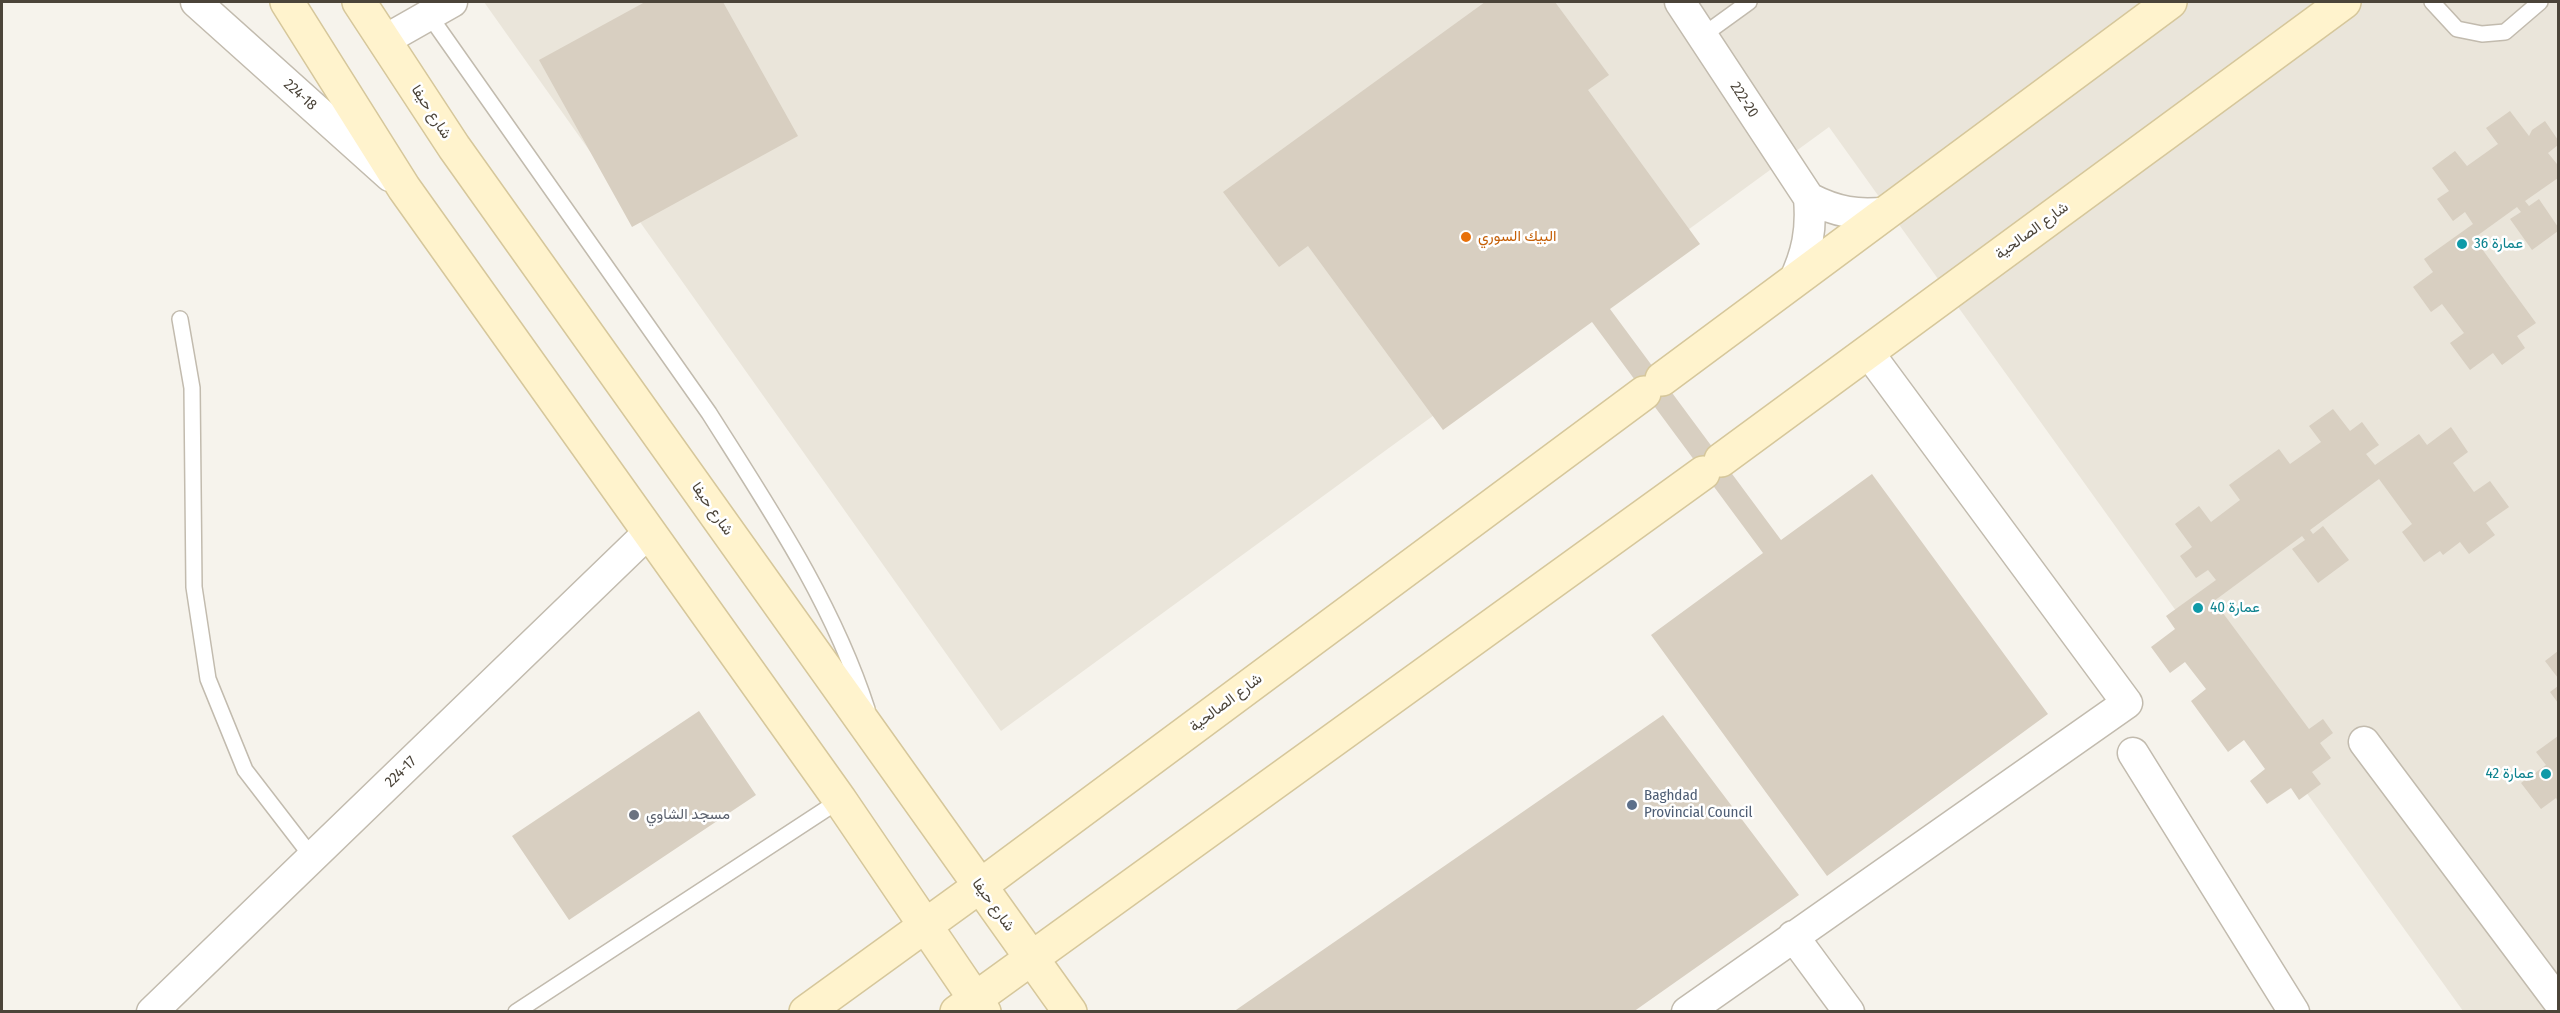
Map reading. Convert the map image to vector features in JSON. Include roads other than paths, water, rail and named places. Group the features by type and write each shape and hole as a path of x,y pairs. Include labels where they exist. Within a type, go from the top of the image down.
{"main road":[{"path":"287,2 404,188 840,800 924,925 973,1008"},
{"name":"شارع حيفا","path":"359,2 461,157 1070,1011"},
{"name":"شارع الصالحية","path":"806,1011 980,886 2170,2"},
{"name":"شارع الصالحية","path":"973,1008 1033,959 1712,466 2344,2"}],"street":[{"name":"224-18","path":"196,2 404,188"},
{"name":"222-20","path":"1680,2 1809,198"},
{"path":"385,40 441,8"},
{"path":"1809,198 1847,213 1888,212"},
{"path":"1792,283 1809,242 1811,221 1809,198"},
{"path":"1687,1011 2127,703 1868,352"},
{"name":"224-17","path":"152,1011 650,532"},
{"path":"2364,742 2559,1001"},
{"path":"2133,753 2294,1011"},
{"path":"1792,936 1849,1011"}],"lane":[{"path":"1702,36 1749,2"},
{"path":"2432,2 2457,29 2481,34 2505,32 2540,2"},
{"path":"441,8 709,413 792,546 824,603 854,666 879,743"},
{"path":"180,319 192,388 194,587 208,679 245,770 312,857"},
{"path":"516,1011 840,800"}],"place":[{"name":"البيك السوري","path":"1466,237"},
{"name":"عمارة 36","path":"2462,244"},
{"name":"عمارة 40","path":"2198,608"},
{"name":"عمارة 42","path":"2546,774"},
{"name":"Baghdad Provincial Council","path":"1632,805"},
{"name":"مسجد الشاوي","path":"634,815"}]}
